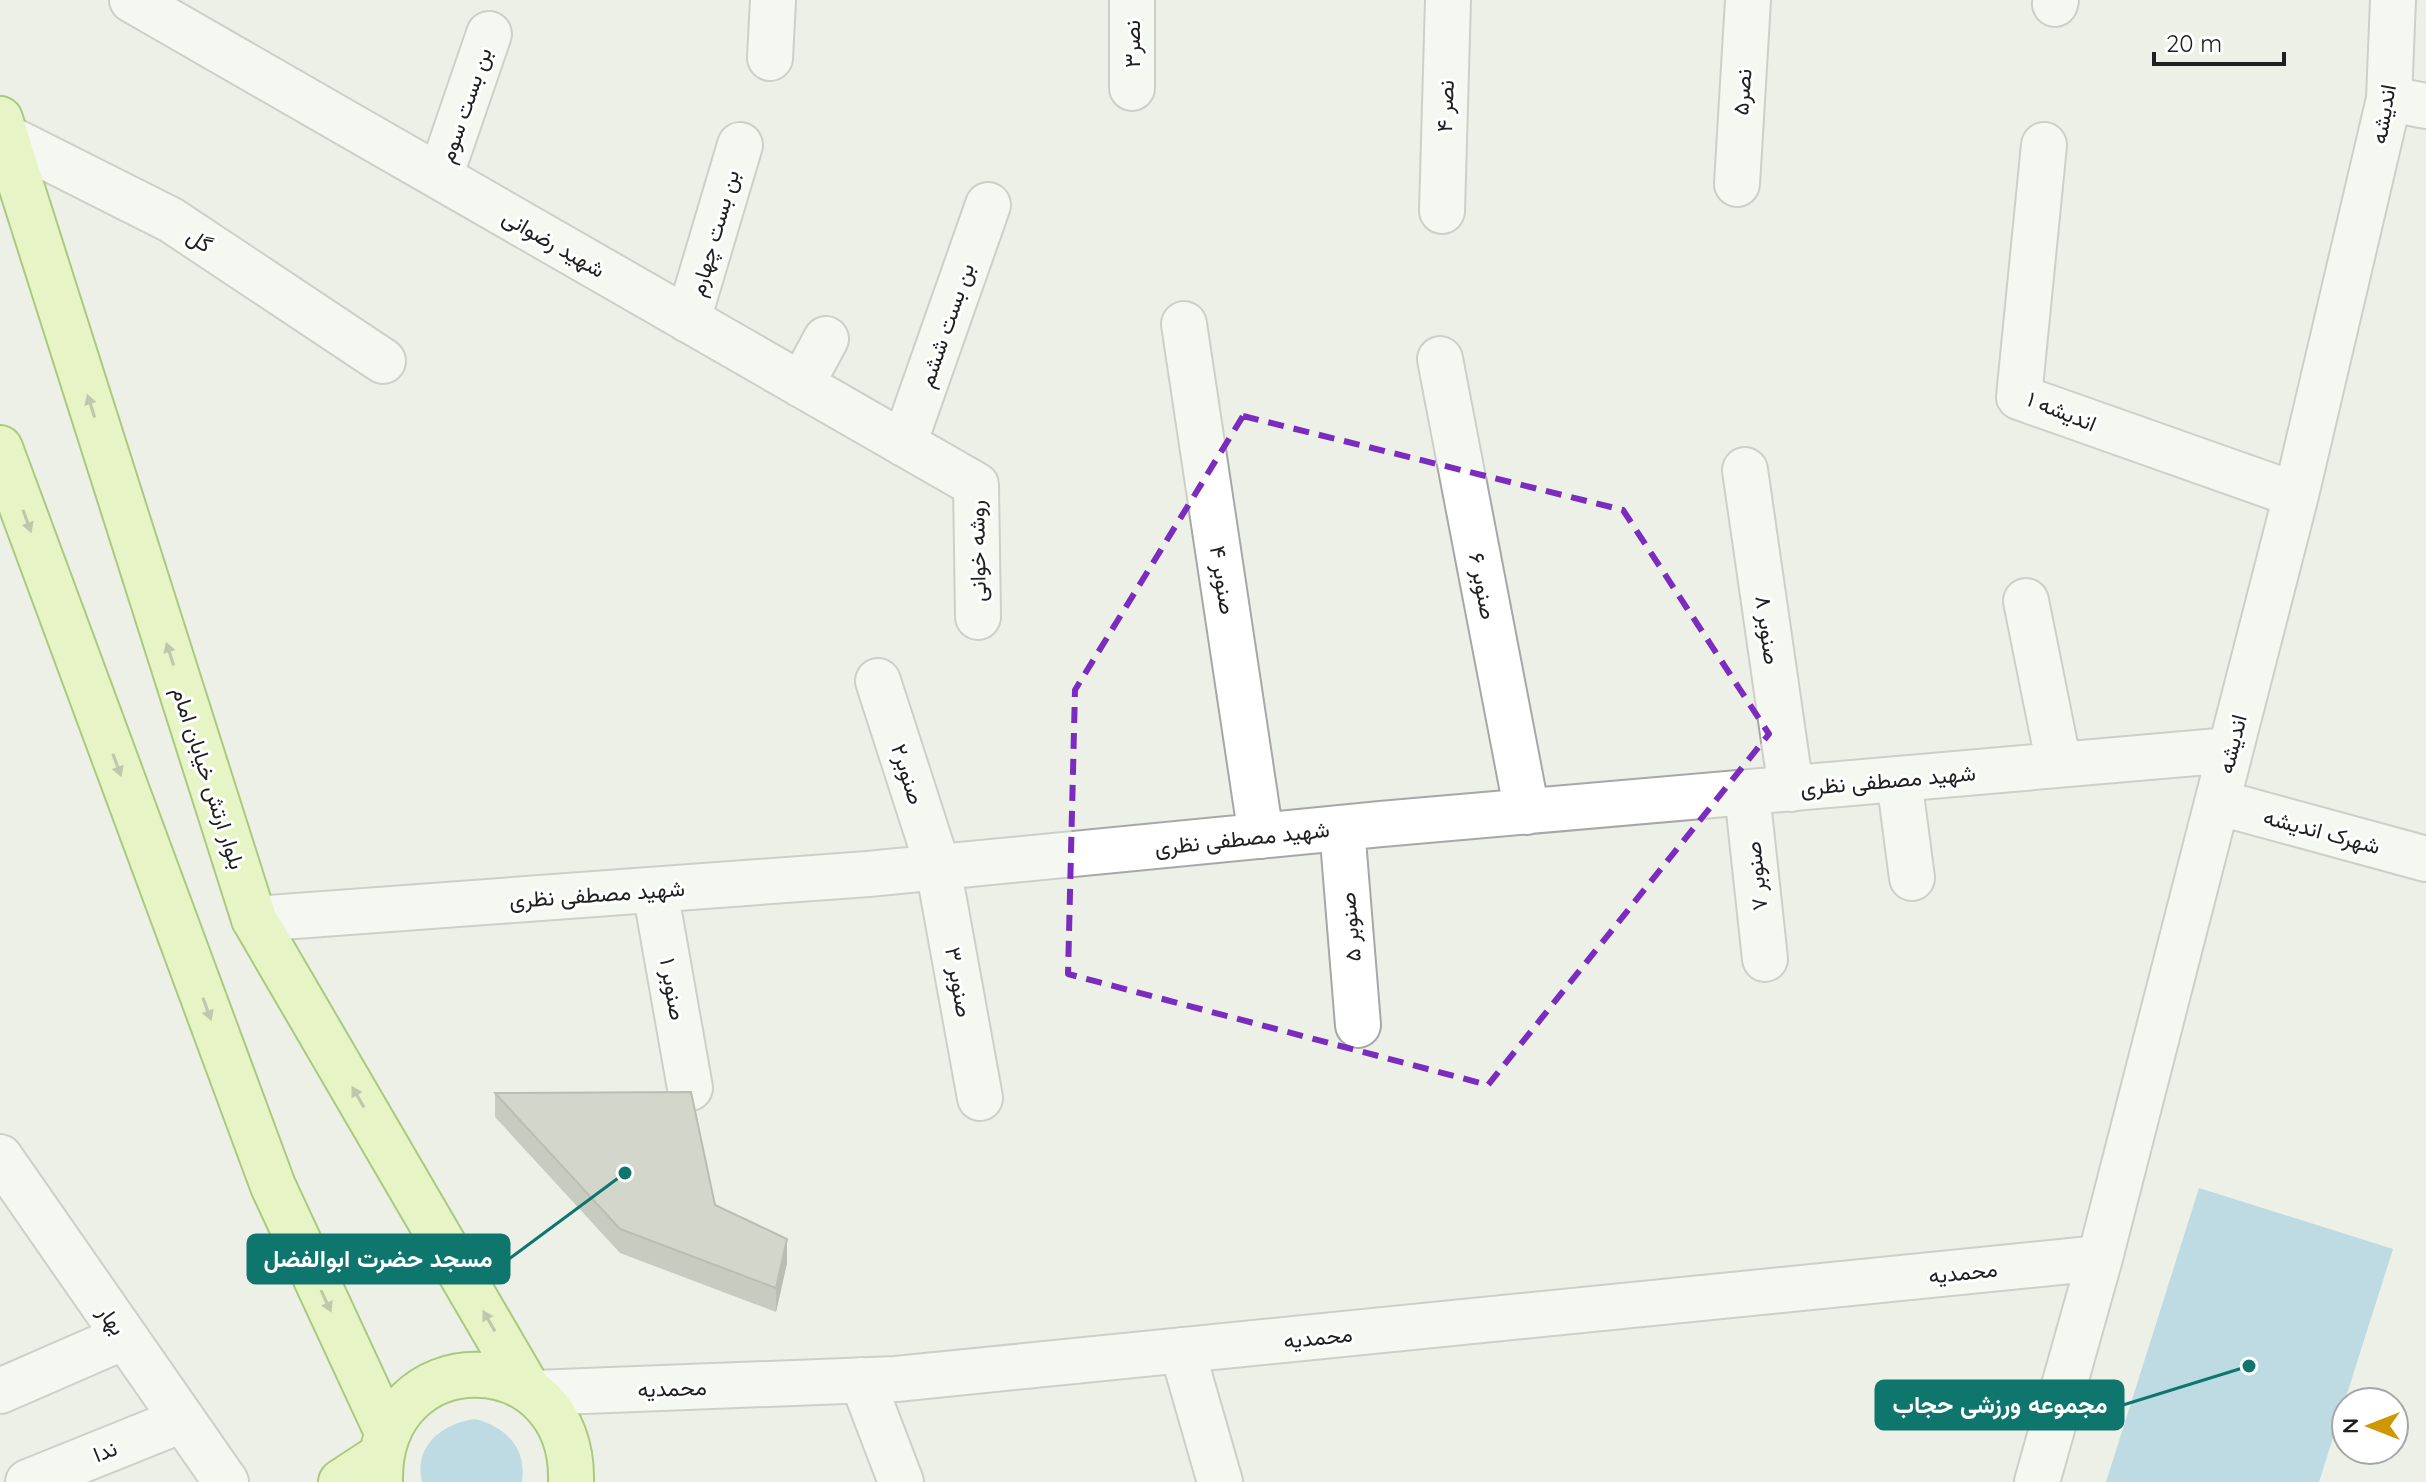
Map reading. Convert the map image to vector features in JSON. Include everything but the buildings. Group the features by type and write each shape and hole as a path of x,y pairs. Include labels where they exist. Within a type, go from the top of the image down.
{"main road":[{"name":"بلوار ارتش خیابان امام","path":"3,128 254,919 531,1391 557,1418 570,1448 571,1481"},
{"path":"0,448 273,1186 382,1457"},
{"path":"341,1482 382,1457 401,1408 422,1389 447,1377 475,1373 503,1377 531,1391"}],"street":[{"name":"شهید رضوانی","path":"132,0 195,16 440,177 976,485"},
{"path":"770,58 773,0"},
{"name":"نصر۳","path":"1132,0 1132,88"},
{"name":"نصر ۴","path":"1442,211 1448,0"},
{"name":"نصر۵","path":"1737,184 1748,0"},
{"name":"اندیشه","path":"2037,1482 2100,1258 2296,495 2407,102 2393,0"},
{"name":"بن بست سوم","path":"440,177 489,34"},
{"name":"گل","path":"3,128 171,220 383,361"},
{"name":"بن بست چهارم","path":"688,320 740,145"},
{"name":"اندیشه ۱","path":"2044,145 2019,397 2296,495"},
{"name":"بن بست ششم","path":"904,444 988,205"},
{"name":"صنوبر ۴","path":"1184,324 1261,836"},
{"path":"801,385 826,339"},
{"name":"صنوبر ۶","path":"1440,359 1527,812"},
{"name":"صنوبر ۸","path":"1745,470 1791,789"},
{"name":"روشه خوانی","path":"976,485 978,617"},
{"path":"2026,601 2059,765"},
{"name":"صنوبر۲","path":"878,681 938,867"},
{"name":"شهید مصطفی نظری","path":"254,919 938,867 1342,828 2230,750"},
{"path":"1899,779 1912,878"},
{"name":"صنوبر ۷","path":"1747,793 1765,959"},
{"name":"شهرک اندیشه","path":"2217,802 2426,859"},
{"name":"صنوبر ۵","path":"1342,828 1358,1025"},
{"name":"صنوبر ۳","path":"938,867 980,1098"},
{"name":"صنوبر ۱","path":"655,890 690,1088"},
{"name":"بهار","path":"0,1157 226,1482"},
{"name":"محمدیه","path":"531,1391 862,1380 2100,1258"},
{"path":"0,1391 124,1337"},
{"path":"1182,1350 1220,1482"},
{"path":"862,1380 901,1482"},
{"name":"ندا","path":"28,1482 182,1420"}],"highlighted area":[{"path":"1243,416 1623,510 1769,734 1488,1085 1068,974 1075,690"}],"shaded area":[{"path":"2199,1188 2393,1249 2349,1386 2330,1386 2330,1447 2319,1482 2106,1482"},
{"path":"475,1419 505,1433 518,1449 523,1470 522,1482 422,1482 422,1458 433,1438 452,1425"}],"place":[{"name":"مسجد حضرت ابوالفضل","path":"625,1173"},
{"name":"مجموعه ورزشی حجاب","path":"2249,1366"}]}
